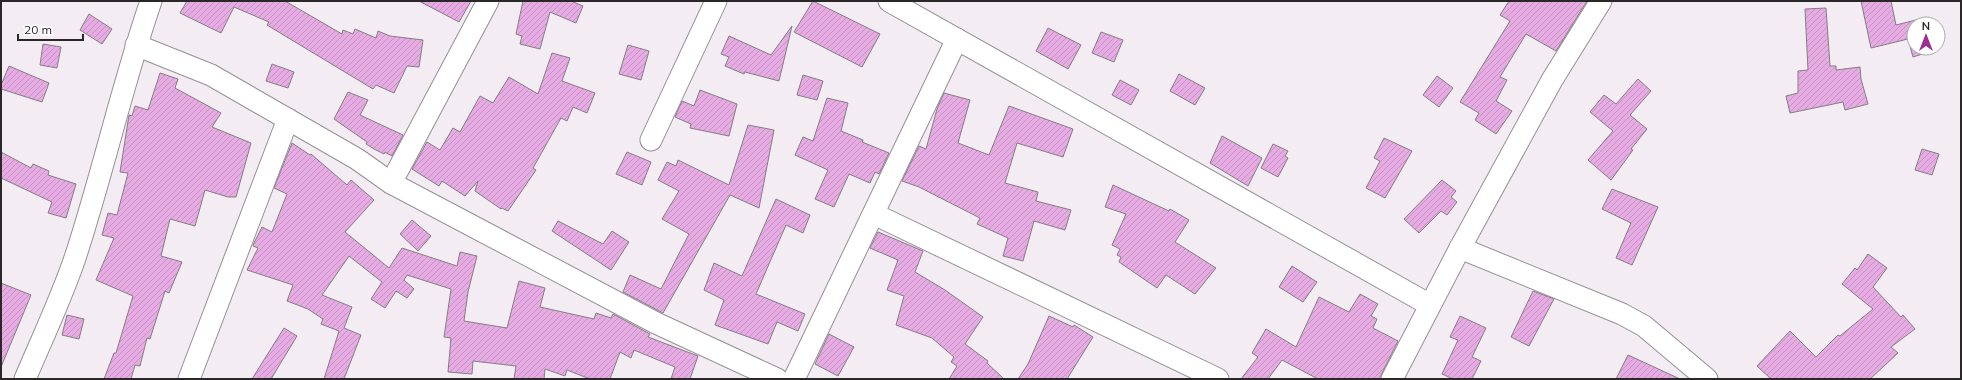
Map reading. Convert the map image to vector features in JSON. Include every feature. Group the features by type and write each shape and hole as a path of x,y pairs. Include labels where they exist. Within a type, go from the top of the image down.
{"street":[{"path":"25,379 75,259 136,45 151,1"},
{"path":"391,183 488,1"},
{"path":"651,140 716,1"},
{"path":"889,1 1430,305"},
{"path":"1392,379 1460,248 1552,80 1601,1"},
{"path":"794,379 957,39"},
{"path":"136,45 211,75 357,159 391,183 656,323 777,379"},
{"path":"188,379 288,119"},
{"path":"874,214 1218,379"},
{"path":"1460,248 1622,314 1644,326 1707,379"}],"building":[{"path":"187,1 285,1 342,34 343,30 353,34 355,29 376,38 378,31 390,36 423,40 419,67 407,66 394,93 376,85 373,89 267,25 269,22 234,7 221,33 180,13"},
{"path":"419,1 471,1 459,22"},
{"path":"523,1 571,1 583,6 576,23 550,12 540,49 520,44 522,36 516,34"},
{"path":"813,1 880,34 862,67 794,32"},
{"path":"1509,1 1587,1 1556,51 1526,34 1500,77 1507,80 1496,101 1512,111 1496,134 1475,120 1479,113 1460,102 1510,21 1500,15"},
{"path":"1861,1 1891,1 1896,25 1906,22 1906,39 1871,48"},
{"path":"1826,8 1830,66 1836,66 1836,70 1860,67 1861,79 1868,104 1845,110 1843,102 1790,113 1786,96 1798,93 1798,71 1808,70 1805,9"},
{"path":"89,14 112,29 102,44 80,30"},
{"path":"792,26 779,81 745,72 744,74 725,66 729,57 721,54 729,36 771,55"},
{"path":"1048,28 1081,45 1068,69 1036,51"},
{"path":"1101,32 1123,40 1114,62 1092,53"},
{"path":"43,44 61,47 57,68 40,65"},
{"path":"628,45 649,51 641,80 619,74"},
{"path":"552,53 570,58 562,81 595,93 587,113 573,107 567,121 561,118 533,168 536,170 508,211 502,208 501,209 475,191 478,181 465,196 442,181 439,186 412,169 427,142 440,150 453,128 460,132 480,96 493,103 509,77 538,94"},
{"path":"272,64 294,72 288,88 266,81"},
{"path":"9,66 49,83 42,102 1,89 1,85"},
{"path":"160,73 178,79 175,88 221,113 212,127 251,143 236,197 228,197 205,190 195,226 170,219 161,256 182,262 169,293 165,291 150,339 147,338 140,366 135,365 131,379 104,379 114,353 116,353 133,296 96,280 114,238 102,235 108,213 117,215 128,173 120,172 129,115 132,116 135,106 148,110"},
{"path":"1179,74 1205,88 1195,105 1170,91"},
{"path":"803,75 823,81 817,100 797,95"},
{"path":"1437,76 1453,88 1439,107 1423,95"},
{"path":"1638,79 1651,91 1630,115 1647,129 1631,149 1633,150 1611,180 1588,160 1613,131 1590,112 1604,95 1616,104"},
{"path":"1120,80 1139,90 1131,105 1112,95"},
{"path":"700,90 737,104 729,136 690,128 691,124 675,117 682,101 694,106"},
{"path":"348,92 368,100 360,115 403,135 392,156 385,152 384,154 366,144 367,142 334,119"},
{"path":"944,93 970,100 958,143 989,155 1009,106 1073,129 1063,157 1017,143 1005,183 1038,192 1036,201 1071,210 1065,230 1034,221 1023,261 1003,256 1008,238 977,224 980,218 919,187 902,181 919,146 926,149 937,109"},
{"path":"827,98 848,103 841,131 863,140 862,142 889,153 879,174 875,172 870,183 849,174 834,207 815,199 828,170 795,155 803,137 813,141"},
{"path":"748,125 774,130 759,208 730,195 663,313 623,292 630,275 661,289 689,234 662,219 679,191 658,180 667,162 676,166 678,160 729,185"},
{"path":"1222,136 1262,158 1248,186 1210,163"},
{"path":"1384,138 1412,151 1385,198 1366,188 1380,161 1374,158"},
{"path":"292,143 310,155 311,154 347,185 351,180 374,200 345,232 389,268 402,248 457,266 460,252 477,256 468,292 464,321 507,328 519,281 545,288 540,307 594,319 596,313 611,318 613,314 650,334 648,337 698,356 690,379 671,379 675,367 634,350 631,358 620,352 610,379 590,379 567,370 565,376 545,369 544,379 514,379 516,366 473,361 472,374 448,372 451,338 444,337 451,289 407,275 404,280 414,289 407,298 396,291 385,308 371,299 382,282 349,256 322,295 352,307 344,328 361,335 344,379 324,379 339,331 321,324 323,319 308,309 287,301 293,285 247,270 258,248 253,246 262,227 272,232 287,194 274,188"},
{"path":"1273,144 1288,151 1285,156 1288,158 1278,177 1261,168"},
{"path":"1922,149 1939,154 1932,175 1915,170"},
{"path":"1,152 31,168 33,164 49,171 48,175 76,184 66,218 48,213 52,202 1,178"},
{"path":"627,152 651,162 642,185 616,174"},
{"path":"1442,180 1456,191 1451,197 1457,202 1447,215 1441,211 1419,233 1404,219"},
{"path":"1113,185 1169,211 1170,209 1189,220 1175,242 1216,268 1195,294 1166,275 1157,288 1119,262 1121,257 1117,255 1120,249 1112,245 1126,214 1105,207"},
{"path":"1612,189 1658,207 1632,265 1616,258 1631,223 1602,209"},
{"path":"776,199 810,215 803,233 786,225 756,294 805,314 798,331 777,322 768,344 715,325 724,300 704,290 714,263 742,276"},
{"path":"412,220 431,236 418,251 400,234"},
{"path":"558,221 603,244 612,231 629,242 611,270 552,231"},
{"path":"878,232 923,251 915,272 945,290 983,317 965,344 988,361 987,363 1004,379 949,379 957,366 951,362 954,357 932,338 896,325 904,296 887,290 898,260 870,248"},
{"path":"1868,254 1887,268 1873,287 1901,317 1903,315 1915,329 1891,347 1898,353 1870,379 1771,379 1757,366 1790,331 1816,357 1838,335 1840,336 1873,309 1842,284 1855,268 1857,270"},
{"path":"1292,266 1317,282 1303,302 1279,287"},
{"path":"1,283 31,295 1,367"},
{"path":"1533,291 1554,299 1529,346 1511,337"},
{"path":"1360,294 1378,304 1371,316 1377,319 1373,328 1398,341 1379,379 1318,379 1282,360 1268,379 1241,379 1258,357 1252,353 1266,329 1296,347 1319,297 1349,312"},
{"path":"67,315 84,319 79,339 62,335"},
{"path":"1049,316 1073,327 1074,325 1093,337 1067,379 1018,379 1028,364"},
{"path":"1460,316 1486,328 1472,357 1481,361 1472,379 1453,379 1442,374 1458,340 1450,337"},
{"path":"284,328 297,336 271,379 252,379"},
{"path":"829,334 854,347 838,376 815,364"},
{"path":"1628,355 1680,379 1616,379"}]}
